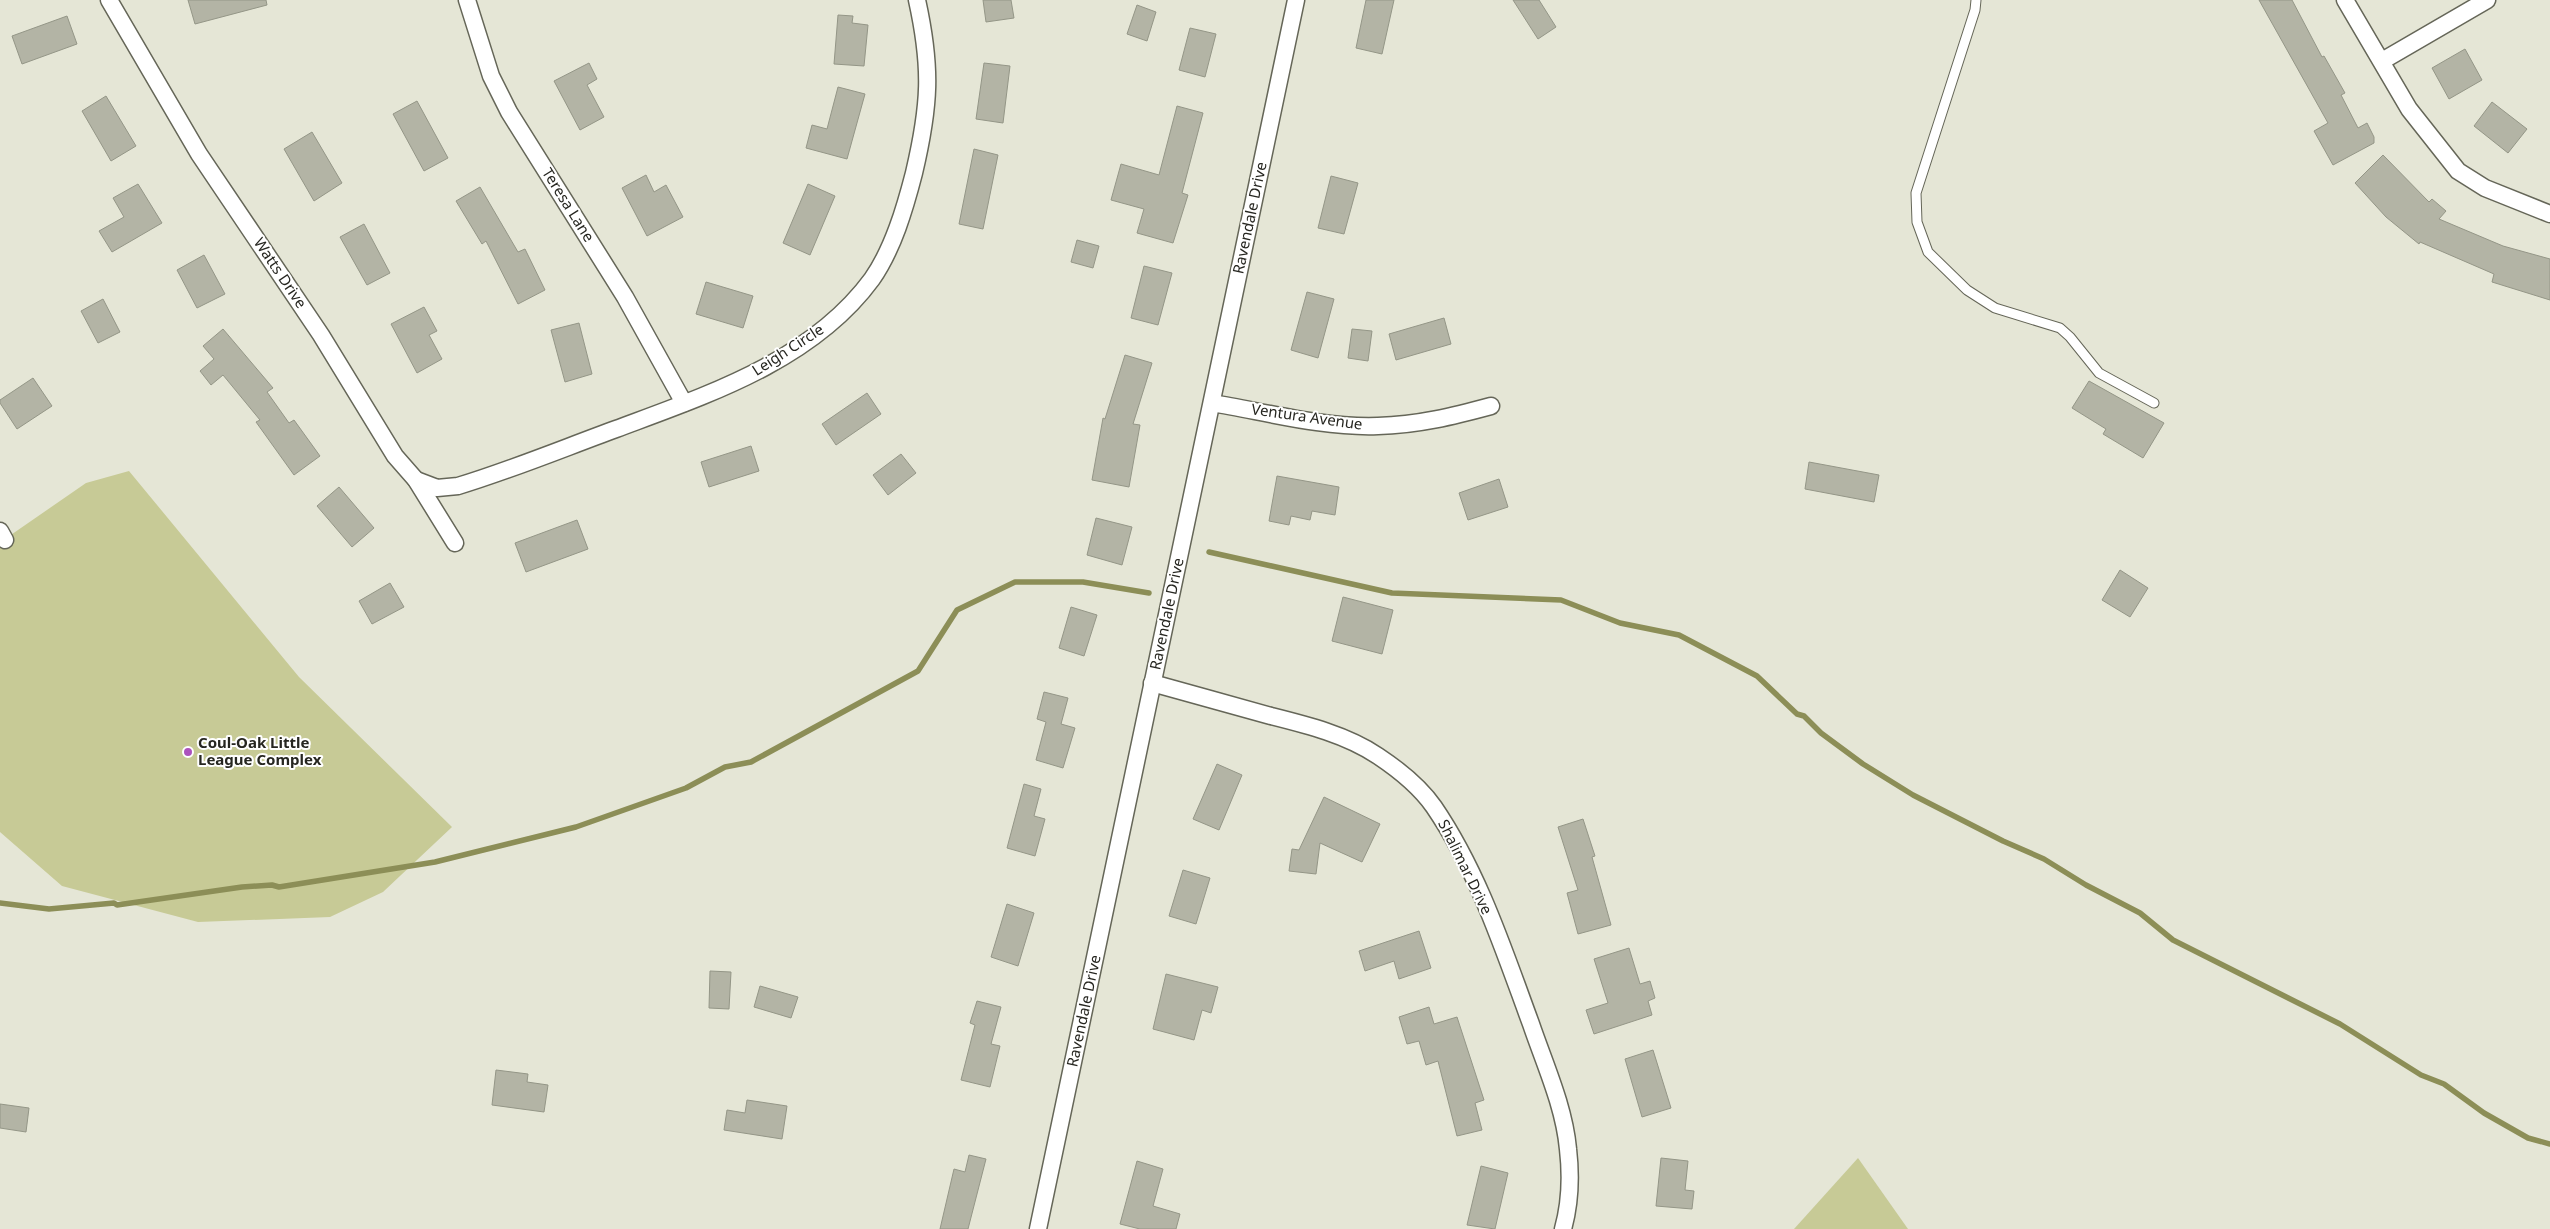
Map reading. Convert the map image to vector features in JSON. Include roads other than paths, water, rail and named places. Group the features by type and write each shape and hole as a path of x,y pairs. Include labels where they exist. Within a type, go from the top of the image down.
{"street":[{"name":"Watts Drive","path":"109,0 199,154 321,335 395,456 416,480 455,543"},
{"name":"Teresa Lane","path":"467,0 491,76 509,112 624,297 684,402"},
{"name":"Leigh Circle","path":"416,480 437,488 458,486 684,402 747,376 806,342 852,303 872,278 888,250 908,196 924,130 929,75 926,43 917,0"},
{"name":"Ravendale Drive","path":"1038,1229 1296,0"},
{"path":"2345,0 2409,109 2458,171 2485,188 2550,214"},
{"path":"2382,61 2486,0"},
{"name":"Ventura Avenue","path":"1212,403 1331,423 1376,426 1434,421 1491,406"},
{"name":"Shalimar Drive","path":"1152,683 1309,726 1356,743 1378,755 1410,780 1433,806 1453,837 1473,878 1506,956 1555,1091 1569,1156 1569,1198 1563,1229"}],"lane":[{"path":"1976,0 1975,10 1916,193 1917,222 1928,252 1966,290 1994,308 2060,328 2070,337 2099,373 2154,403"}],"waterway":[{"path":"1209,552 1392,593 1561,600 1620,623 1679,635 1757,676 1797,714 1804,716 1821,733 1863,764 1913,795 2003,841 2044,859 2086,885 2140,913 2173,940 2340,1024 2421,1075 2444,1084 2484,1113 2528,1138 2550,1144"},
{"path":"0,903 49,909 114,903 117,905 242,887 272,885 279,887 435,862 576,827 686,788 725,767 751,762 918,671 957,610 1015,582 1083,582 1149,593"}],"place":[{"name":"Coul-Oak Little League Complex","path":"188,752"}]}
